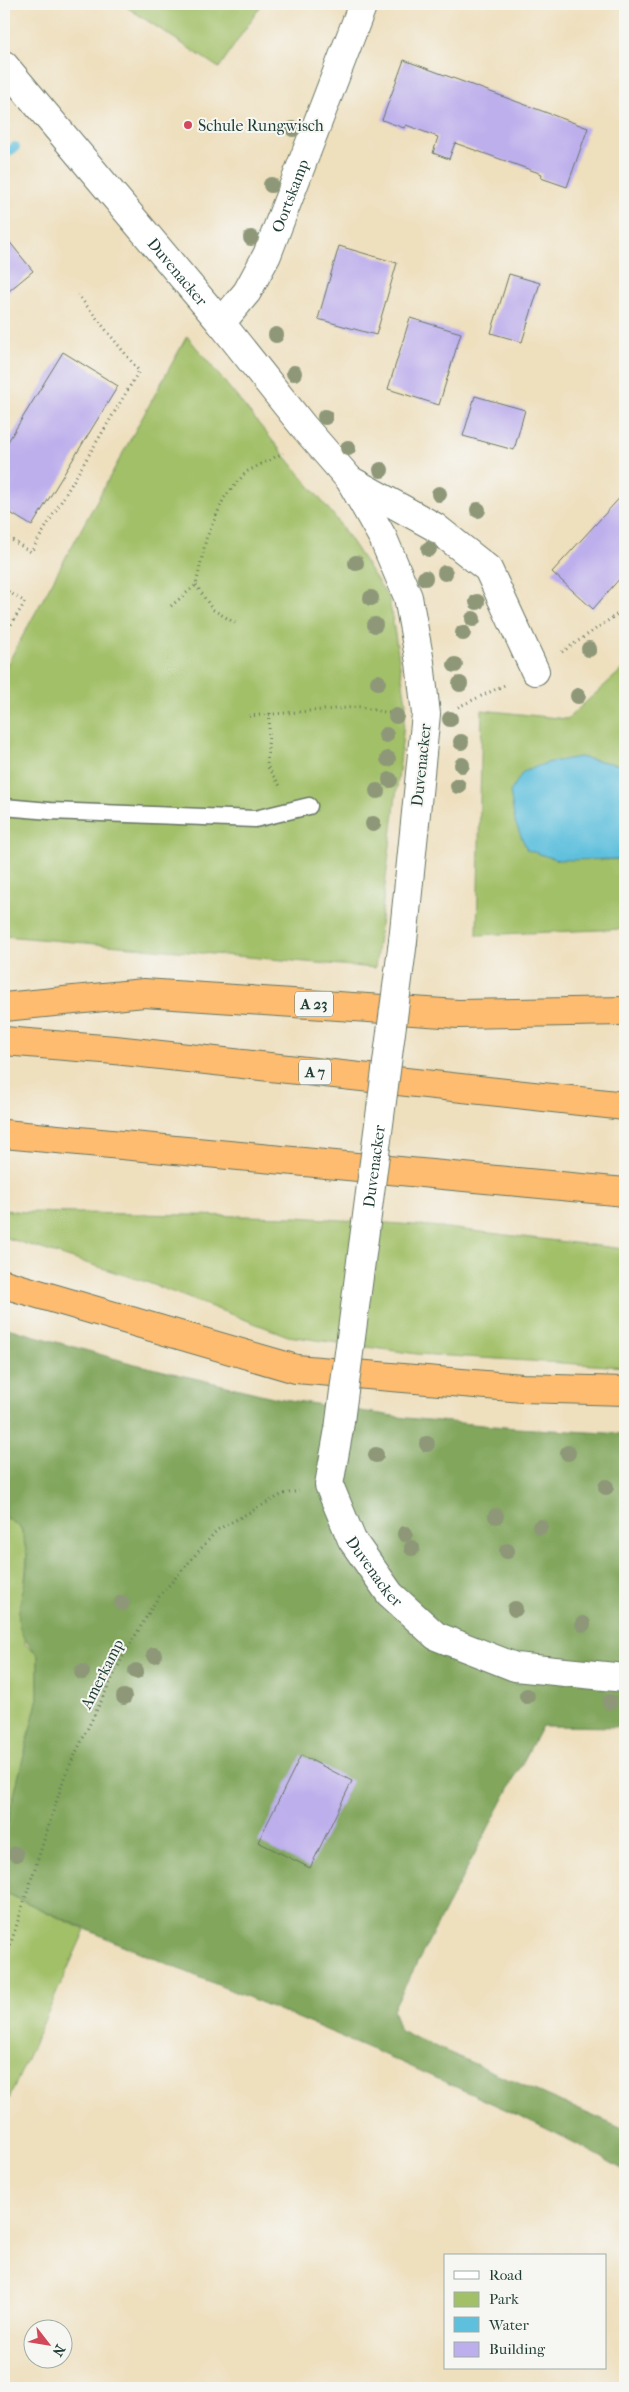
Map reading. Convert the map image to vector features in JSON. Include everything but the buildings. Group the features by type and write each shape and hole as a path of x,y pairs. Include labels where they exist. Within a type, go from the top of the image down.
{"highway":[{"name":"A 23","path":"4,1007 144,993 458,1014 625,1010"},
{"name":"A 7","path":"4,1041 115,1050 625,1106"},
{"path":"4,1134 625,1192"},
{"path":"4,1284 296,1369 522,1388 625,1391"}],"street":[{"name":"Oortskamp","path":"221,323 247,292 267,255 363,4"},
{"name":"Duvenacker","path":"4,65 221,323 303,426 350,480 383,538 408,597 420,662 426,714 403,941 339,1429 329,1485 352,1540 390,1594 436,1636 515,1667 625,1678"},
{"name":"Duvenacker","path":"350,480 435,527 488,569 535,670"}],"lane":[{"path":"4,806 50,811 255,819 309,806"}],"path":[{"path":"4,535 31,552 139,371 78,296"},
{"path":"171,606 196,585 206,539 224,498 246,472 282,454 303,426"},
{"path":"196,585 212,609 234,623"},
{"path":"4,589 25,602 4,636"},
{"path":"456,708 535,670 625,609"},
{"path":"249,716 359,707 391,714"},
{"path":"270,713 267,766 279,786 309,806"},
{"name":"Amerkamp","path":"4,1964 65,1776 122,1658 157,1599 217,1530 283,1494 329,1485"}],"green space":[{"path":"122,4 262,4 219,68"},
{"path":"187,336 335,517 389,598 406,702 375,968 4,936 4,670"},
{"path":"625,667 625,762 620,765 579,757 600,860 625,859 625,929 477,935 482,710 567,719"},
{"path":"4,1210 297,1217 430,1226 625,1249 625,1367 417,1354 288,1336 146,1282 4,1237"},
{"path":"4,1327 127,1362 277,1398 406,1418 516,1428 625,1434 625,1727 542,1726 393,2009 400,2031 625,2130 625,2171 542,2126 400,2062 60,1918 4,1892 4,1836 38,1698 38,1654 27,1642 21,1631 19,1619 19,1608 27,1569 27,1555 21,1528 4,1516"},
{"path":"4,1516 21,1528 27,1555 25,1644 38,1654 38,1698 4,1836"},
{"path":"4,1892 85,1930 4,2110"}],"water":[{"path":"579,757 620,765 625,762 625,859 558,860 527,850 515,822 510,792 523,772 546,763"}],"waterway":[{"path":"4,155 15,147"}],"place":[{"name":"Schule Rungwisch","path":"188,125"}]}
